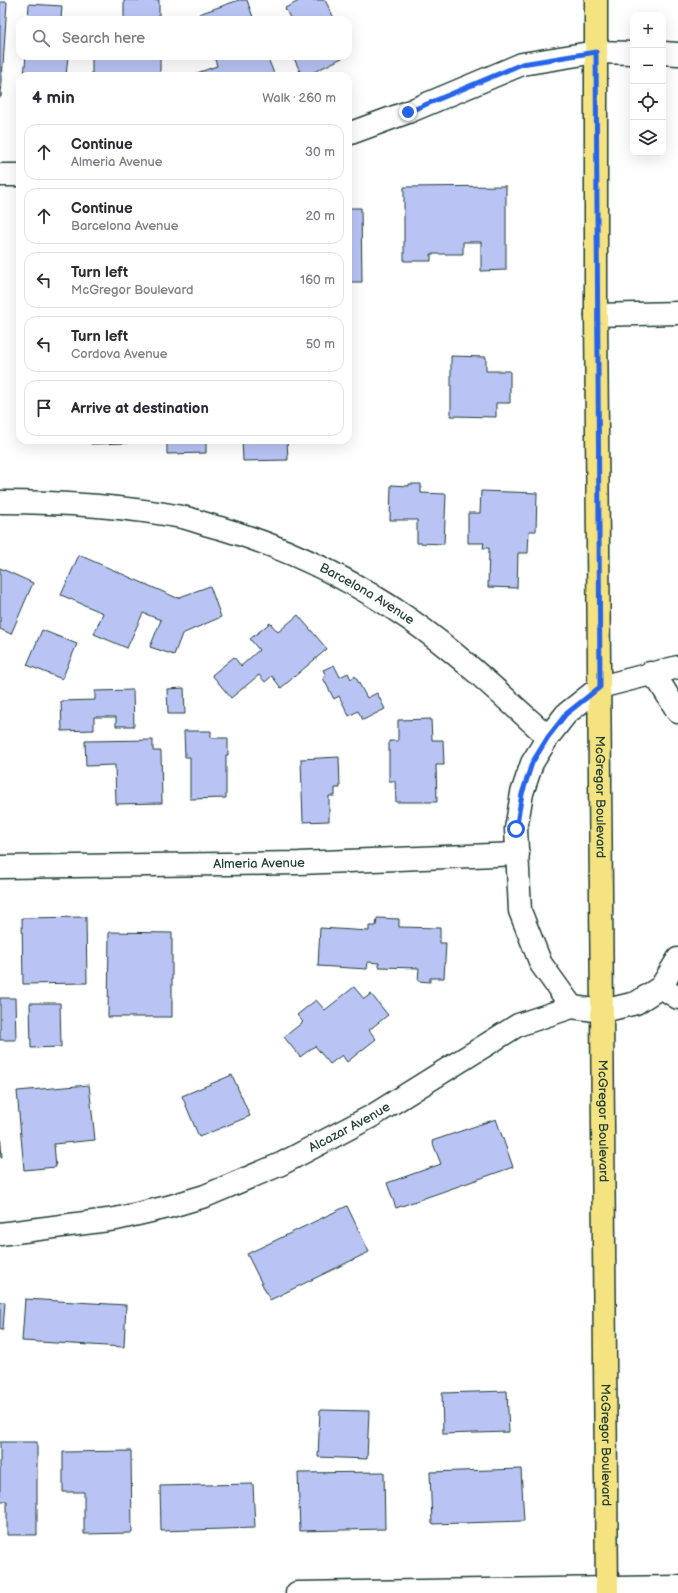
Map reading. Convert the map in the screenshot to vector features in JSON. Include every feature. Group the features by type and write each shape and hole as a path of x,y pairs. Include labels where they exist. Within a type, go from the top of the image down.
{"main road":[{"name":"McGregor Boulevard","path":"596,0 596,315 607,1591"}],"street":[{"path":"352,133 408,112 522,64 596,52 630,53"},
{"path":"666,53 678,54"},
{"path":"0,175 16,175"},
{"path":"596,315 678,313"},
{"name":"Barcelona Avenue","path":"0,502 53,502 94,505 182,517 254,538 309,560 355,585 409,619 465,663 548,737"},
{"path":"572,1007 541,964 520,911 516,829 522,794 532,763 548,737 566,714 600,687 678,667"},
{"path":"650,673 660,683 678,712"},
{"name":"Almeria Avenue","path":"0,867 299,863 518,854"},
{"path":"669,992 678,959"},
{"name":"Alcazar Avenue","path":"0,1234 116,1219 168,1207 204,1196 281,1164 372,1116 518,1026 572,1007 603,1012 669,992"},
{"path":"297,1593 607,1591 678,1587"}],"building":[{"path":"124,0 159,0 159,16 124,16"},
{"path":"239,0 247,0 253,16 200,16 199,14"},
{"path":"301,0 325,0 333,16 289,16 285,8"},
{"path":"0,2 7,2 1,97 0,97"},
{"path":"29,4 62,6 61,16 28,16"},
{"path":"26,60 68,60 66,72 24,72"},
{"path":"92,60 160,60 160,72 92,72"},
{"path":"215,60 269,60 273,72 200,72 217,66"},
{"path":"295,60 338,60 314,72 300,72"},
{"path":"506,186 506,270 481,271 481,242 463,242 463,254 431,254 431,261 404,261 404,187"},
{"path":"352,208 361,208 362,282 352,282"},
{"path":"451,356 486,357 486,371 510,371 510,403 496,403 496,417 451,416"},
{"path":"167,444 206,444 206,453 167,454"},
{"path":"242,444 287,444 288,460 243,461"},
{"path":"409,484 421,484 421,493 446,494 444,544 417,543 417,520 390,520 391,485 409,486"},
{"path":"481,491 537,493 536,531 529,531 528,553 518,553 517,588 488,587 489,548 483,548 484,543 468,543 468,513 480,513"},
{"path":"79,555 177,598 210,586 221,617 182,634 174,655 150,647 161,620 143,613 127,648 94,634 103,613 61,595"},
{"path":"0,568 33,583 11,634 0,629"},
{"path":"298,615 327,649 281,688 272,676 265,682 259,675 231,698 212,675 234,657 241,666 259,650 250,639 270,623 278,632"},
{"path":"42,630 77,644 62,679 27,665"},
{"path":"334,665 340,677 348,673 351,679 355,676 367,698 377,693 385,709 363,720 358,711 349,716 339,696 334,699 323,678 326,676 323,670"},
{"path":"184,688 185,714 168,714 167,689"},
{"path":"133,690 134,726 116,726 116,717 94,717 94,730 62,731 61,701 95,700 95,691"},
{"path":"431,719 432,740 443,740 444,765 436,765 437,802 396,802 395,781 389,781 389,741 398,741 398,720"},
{"path":"184,731 211,731 211,738 228,738 228,755 226,755 226,798 190,799 190,757 185,757"},
{"path":"153,740 153,751 161,751 162,803 116,804 115,765 86,766 85,741"},
{"path":"339,757 340,788 335,788 335,796 329,796 329,821 303,822 301,759"},
{"path":"86,917 87,983 23,984 22,918"},
{"path":"377,918 399,919 399,927 440,928 440,943 446,943 444,978 430,978 430,982 418,981 419,968 379,967 379,963 368,962 367,969 318,966 320,928 369,931 369,926 376,926"},
{"path":"109,932 172,933 172,1017 108,1017"},
{"path":"354,987 364,999 371,994 388,1015 369,1030 376,1039 347,1062 342,1055 330,1064 315,1046 300,1057 284,1037 303,1022 297,1015 316,1000 325,1010"},
{"path":"0,998 15,998 16,1040 0,1040"},
{"path":"30,1003 60,1003 61,1047 31,1048"},
{"path":"232,1075 250,1116 199,1137 182,1096"},
{"path":"89,1085 95,1140 54,1144 56,1167 24,1170 17,1091"},
{"path":"496,1119 513,1167 396,1208 387,1183 441,1164 432,1141"},
{"path":"0,1132 2,1157 0,1157"},
{"path":"347,1206 369,1252 270,1300 247,1254"},
{"path":"25,1299 126,1305 124,1347 22,1341"},
{"path":"0,1302 5,1302 3,1330 0,1330"},
{"path":"507,1391 509,1432 443,1434 442,1393"},
{"path":"320,1410 369,1411 367,1459 318,1457"},
{"path":"0,1442 37,1442 37,1535 7,1535 7,1501 0,1501"},
{"path":"131,1451 132,1533 84,1534 84,1492 63,1492 63,1452"},
{"path":"521,1469 524,1521 432,1524 430,1472"},
{"path":"384,1472 385,1529 300,1531 298,1473"},
{"path":"253,1484 255,1528 161,1531 160,1486"}],"route":[{"path":"408,112 522,64 596,52 596,315 600,687 566,714 548,737 532,763 522,794 516,829"}]}
